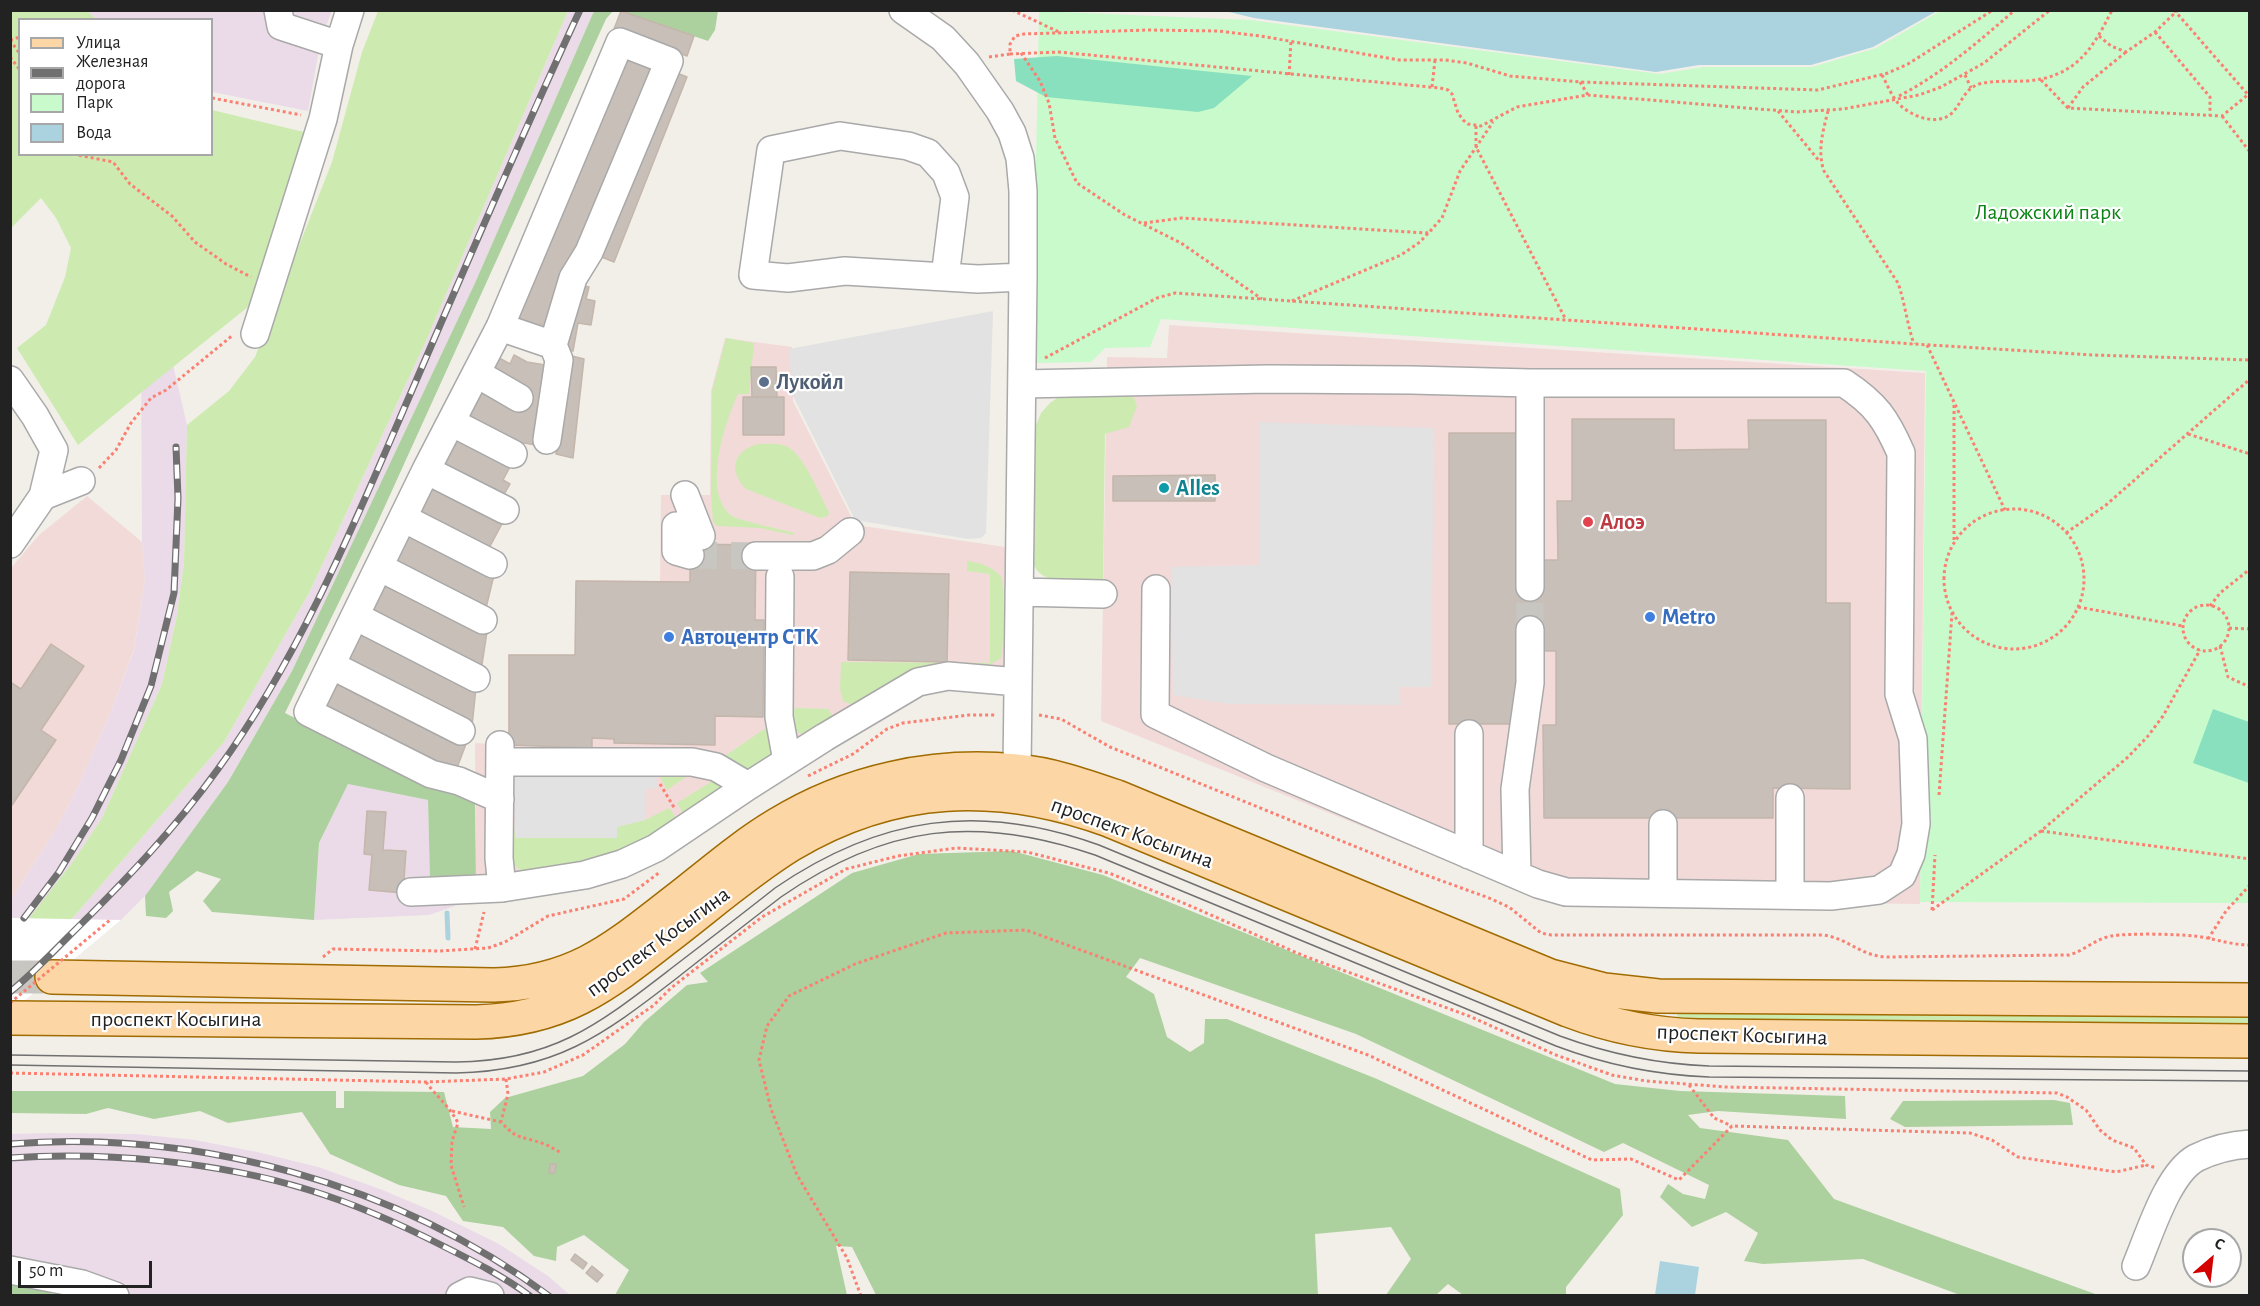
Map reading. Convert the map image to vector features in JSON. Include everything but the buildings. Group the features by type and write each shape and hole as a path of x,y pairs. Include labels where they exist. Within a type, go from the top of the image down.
{"main road":[{"name":"проспект Косыгина","path":"52,977 494,985 540,981 576,969 609,952 744,847 811,806 885,779 924,772 964,769 1017,771 1080,784 1118,797 1544,974 1590,988 1617,993 1658,996 2250,1000"},
{"name":"проспект Косыгина","path":"10,1018 476,1022 527,1018 560,1008 606,985 759,867 789,846 822,828 891,803 927,796 964,793 1001,794 1074,807 1568,1010 1639,1031 1699,1036 2250,1041"}],"street":[{"path":"278,10 282,26 339,45"},
{"path":"259,322 325,108 339,45 350,10"},
{"path":"903,10 943,38 968,64 1000,111 1012,133 1020,158 1023,191 1023,277 1017,771"},
{"path":"500,799 459,781 431,774 308,712 426,470 500,327 620,42 669,60 589,252 573,278 553,345 559,360 547,440"},
{"path":"945,277 954,197 946,172 928,153 908,146 840,136 771,150 753,275 788,278 845,271 978,279 1023,277"},
{"path":"500,327 553,345"},
{"path":"476,374 519,398"},
{"path":"1022,377 1530,383 1844,383 1866,398 1888,424 1901,453 1899,694 1913,739 1916,824 1911,854 1902,876 1879,890 1831,896 1566,892 1469,855 1266,768 1155,714 1156,589"},
{"path":"10,380 35,416 54,450 43,496 10,544"},
{"path":"1530,383 1530,587"},
{"path":"451,422 513,454"},
{"path":"426,470 505,510"},
{"path":"43,496 81,481"},
{"path":"685,495 686,542"},
{"path":"403,518 493,564"},
{"path":"756,556 813,555 828,550 850,532"},
{"path":"379,567 483,620"},
{"path":"780,577 779,717 787,761"},
{"path":"1019,592 1103,594"},
{"path":"355,616 476,678"},
{"path":"1516,874 1515,789 1530,683 1530,630"},
{"path":"331,665 461,731"},
{"path":"411,892 496,889 585,875 622,864 656,848 787,761 866,711 918,682 948,676 1018,681"},
{"path":"1469,734 1469,855"},
{"path":"496,889 500,753 692,762 716,766 748,786"},
{"path":"1790,895 1791,798"},
{"path":"1663,892 1664,824"},
{"path":"2136,1266 2166,1196 2180,1173 2195,1158 2233,1145 2250,1144"},
{"path":"10,1270 82,1284 115,1296"},
{"path":"460,1296 470,1292 490,1296"}],"path":[{"path":"1012,10 1060,33"},
{"path":"1010,54 1010,44 1015,36 1148,30 1218,31 1400,60 1467,63 1509,76 1580,82 1818,90 1882,75 1908,64 1993,10"},
{"path":"1895,98 1935,77 2015,10"},
{"path":"968,64 995,54 1058,52 1432,87 1448,90 1463,120 1476,126 1494,120 1517,107 1588,95 1778,110 1828,111 1860,107 1930,91 1965,75 1984,63 2050,10"},
{"path":"1882,75 1900,105 1915,114 1935,120 1950,114 1971,88 1988,82 2041,79 2057,74 2073,65 2093,46 2112,10"},
{"path":"2041,79 2068,108 2222,116 2249,95 2176,11 2155,32 2083,87 2068,108"},
{"path":"2155,32 2210,97 2210,116"},
{"path":"2099,36 2111,46 2126,52"},
{"path":"1289,75 1291,41"},
{"path":"1021,53 1040,81 1049,103 1055,138 1077,183 1125,215 1181,243 1263,300"},
{"path":"1432,87 1435,60"},
{"path":"1965,75 1971,88"},
{"path":"1580,82 1588,95"},
{"path":"213,98 325,108"},
{"path":"1778,110 1821,163 1898,283 1914,344"},
{"path":"1821,163 1821,140 1828,111"},
{"path":"2222,116 2250,152"},
{"path":"1290,302 1401,255 1432,230 1446,211 1460,171 1494,120"},
{"path":"1476,126 1476,147 1566,320"},
{"path":"85,156 112,162 130,184 172,216 189,237 240,273 251,278 275,267"},
{"path":"1144,223 1182,218 1426,233 1432,230"},
{"path":"1022,377 1157,298 1184,294 1927,345 2093,355 2250,360"},
{"path":"81,481 92,474 116,450 131,423 151,398 166,390 259,322"},
{"path":"1927,345 2005,510"},
{"path":"2066,533 2106,505 2250,379"},
{"path":"1954,403 1954,543"},
{"path":"2188,434 2250,454"},
{"path":"2005,510 2022,510 2039,514 2054,522 2066,533 2080,556 2083,568 2082,594 2078,607 2069,622 2056,635 2032,646 2005,649 1988,644 1972,635 1959,623 1950,607 1945,590 1944,572 1947,557 1964,530 1976,520 1990,513 2005,510"},
{"path":"2210,606 2220,593 2250,569"},
{"path":"1938,803 1952,612 1945,590"},
{"path":"2210,606 2223,613 2229,628 2225,641 2220,646 2214,650 2200,650 2194,648 2185,638 2183,626 2192,610 2210,606"},
{"path":"2078,607 2183,626"},
{"path":"2229,628 2250,629"},
{"path":"2220,646 2228,677 2250,687"},
{"path":"1935,851 1932,910 2041,831 2095,786 2148,736 2175,695 2200,650"},
{"path":"1035,715 1061,719 1110,747 1422,874 1489,898 1509,907 1541,933 1551,935 1822,935 1839,938 1868,955 1885,957 2057,956 2078,953 2110,936 2195,936 2232,945 2250,945"},
{"path":"2041,831 2250,859"},
{"path":"10,1073 426,1082 506,1079 544,1072 583,1055 654,1005 671,988 762,917 846,869 898,856 956,848 1027,852 1092,868 1186,904 1304,956 1469,1016 1586,1067 1646,1081 1688,1084 1892,1091 2058,1093 2067,1096 2086,1110 2100,1130 2112,1140 2134,1148 2146,1166"},
{"path":"2208,939 2226,911 2250,885"},
{"path":"475,949 496,889"},
{"path":"10,1003 110,920"},
{"path":"861,1296 847,1258 797,1175 771,1109 759,1060 767,1026 789,996 855,963 946,933 1026,930 1368,1055 1592,1160 1631,1159 1679,1180 1732,1126"},
{"path":"501,1122 508,1094 506,1079"},
{"path":"426,1082 458,1122 452,1141 451,1165 464,1207"},
{"path":"1688,1084 1714,1118 1732,1126 1970,1133 1992,1140 2018,1157 2116,1172 2146,1166 2180,1173"},
{"path":"452,1112 467,1113 501,1122 513,1136 543,1143 562,1153"}],"shaded area":[{"path":"88,11 332,11 321,39 308,111 213,92 213,18 95,18"},
{"path":"568,11 594,11 475,283 292,671 228,782 145,896 121,920 11,1012 10,944 52,942 224,742 310,591 425,343"},
{"path":"993,311 986,533 981,538 968,539 855,520 793,396 789,349"},
{"path":"1169,325 1925,373 1920,904 1542,899 1101,721 1107,357 1167,358"},
{"path":"725,338 792,347 793,401 854,522 863,526 1005,547 1004,668 949,670 654,844 476,883 475,743 508,745 508,654 575,655 576,580 660,581 661,495 710,495 711,391"},
{"path":"168,343 187,425 184,562 177,615 162,684 102,818 72,863 11,943 11,900 55,831 79,785 112,709 134,650 145,579 142,542 141,350"},
{"path":"1260,422 1434,428 1431,687 1399,687 1401,705 1228,704 1173,695 1171,567 1260,565"},
{"path":"87,496 142,542 145,579 134,649 112,709 79,785 55,831 11,900 11,568 39,535"},
{"path":"514,749 656,771 657,788 645,789 645,820 617,827 617,838 515,838"},
{"path":"348,784 428,800 430,882 478,898 429,915 314,920 319,843"},
{"path":"10,1134 136,1134 195,1140 318,1167 430,1210 499,1244 548,1276 570,1295 70,1296 11,1280"}],"green space":[{"path":"11,11 88,11 95,18 18,18 18,156 213,156 213,110 304,132 253,303 78,445 17,348 46,325 65,277 71,248 56,218 41,198 11,228"},
{"path":"378,11 568,11 425,343 310,591 224,742 52,942 10,943 72,863 102,818 162,684 177,615 184,562 187,425 229,391 255,357 332,162 362,52"},
{"path":"594,11 613,11 606,19 375,528 285,713 424,783 475,803 476,883 430,882 428,800 348,784 319,843 314,920 212,912 203,901 221,879 197,871 169,892 173,911 166,918 146,916 145,896 228,782 292,671 475,283"},
{"path":"620,11 718,11 715,30 708,41"},
{"name":"Ладожский парк","path":"1039,11 1250,20 1659,74 1703,67 1812,67 1876,48 1940,11 2249,11 2249,903 1920,902 1926,371 1161,319 1150,347 1105,348 1091,362 1032,363"},
{"path":"1057,56 1252,76 1214,108 1198,112 1046,97 1016,81 1014,59"},
{"path":"726,338 754,343 749,394 738,394 722,439 718,457 718,491 723,505 732,516 794,533 793,535 760,528 717,526 713,522 711,496 712,391"},
{"path":"1128,393 1134,398 1137,406 1129,427 1105,434 1103,579 1064,581 1046,577 1034,565 1036,425 1041,413 1060,396"},
{"path":"758,444 784,445 797,455 829,512 828,516 820,518 746,489 737,475 736,462 743,451"},
{"path":"967,561 990,568 1001,577 1004,616 1001,658 986,667 855,706 843,701 840,689 841,662 990,663 990,574 967,571"},
{"path":"796,708 828,709 833,717 813,731 803,734 793,728 792,712"},
{"path":"2213,709 2249,722 2249,783 2193,763"},
{"path":"773,723 774,748 769,761 746,772 722,758"},
{"path":"657,771 686,774 686,777 667,790"},
{"path":"719,777 728,785 686,818 677,803"},
{"path":"669,808 680,823 621,855 527,874 514,865 509,854 507,826 514,825 515,838 616,838 617,827 645,820"},
{"path":"1012,851 1103,875 1615,1084 1680,1091 1845,1096 1846,1119 1718,1111 1688,1115 1700,1128 1788,1140 1834,1199 2098,1295 1960,1295 1863,1259 1763,1264 1744,1261 1758,1233 1726,1212 1692,1227 1660,1197 1668,1184 1683,1194 1705,1199 1709,1185 1623,1143 1604,1152 1356,1034 1140,958 1126,977 1154,994 1167,1037 1190,1052 1204,1043 1205,1019 1227,1019 1377,1079 1620,1189 1623,1215 1566,1287 1566,1295 1463,1295 1448,1284 1436,1295 1386,1295 1411,1259 1391,1227 1315,1234 1318,1295 876,1295 852,1247 836,1246 847,1295 615,1295 629,1270 584,1235 557,1247 556,1261 534,1256 503,1227 463,1221 446,1196 399,1185 330,1154 302,1112 228,1123 200,1111 154,1119 108,1108 86,1114 11,1113 11,1091 336,1091 336,1108 344,1108 344,1091 444,1092 453,1127 491,1129 490,1112 505,1098 583,1076 625,1044 644,1022 687,985 708,982 700,973 852,873 919,854"},
{"path":"1677,1012 2249,1016 2250,1026 1677,1022"},
{"path":"2054,1100 2070,1103 2073,1125 1905,1127 1890,1119 1903,1101"},
{"path":"10,1285 34,1288 57,1295 11,1295"}],"water":[{"path":"1937,10 1873,47 1811,65 1699,65 1656,72 1254,18 1225,11"},
{"path":"1660,1261 1699,1267 1695,1295 1655,1295"}],"pier":[{"path":"11,918 121,920 11,1012"}],"waterway":[{"path":"447,913 448,938"}],"tunnel":[{"path":"690,555 756,556"},
{"path":"1530,587 1530,630"},
{"path":"10,977 52,977"}],"tram line":[{"path":"10,1055 456,1062 521,1055 574,1036 598,1022 775,888 814,864 853,845 892,831 931,823 971,821 1013,823 1099,845 1560,1036 1633,1057 1709,1066 2250,1071"},
{"path":"10,1065 456,1073 491,1071 522,1065 576,1046 625,1017 781,897 819,873 857,854 895,841 932,834 971,831 1010,834 1052,842 1095,855 1556,1046 1631,1068 1709,1077 2250,1081"}],"railway":[{"path":"10,992 89,916 166,834 218,769 272,685 297,641 342,549 580,10"},
{"path":"24,918 59,872 92,818 121,760 151,686 174,593 178,498 176,447"},
{"path":"10,1144 81,1142 152,1146 223,1156 293,1172 361,1195 427,1223 490,1257 549,1296"},
{"path":"10,1158 84,1156 161,1161 238,1172 274,1180 309,1190 394,1222 477,1263 530,1296"}],"place":[{"name":"Лукойл","path":"764,382"},
{"name":"Alles","path":"1164,488"},
{"name":"Алоэ","path":"1588,522"},
{"name":"Metro","path":"1650,617"},
{"name":"Автоцентр СТК","path":"669,637"}]}
